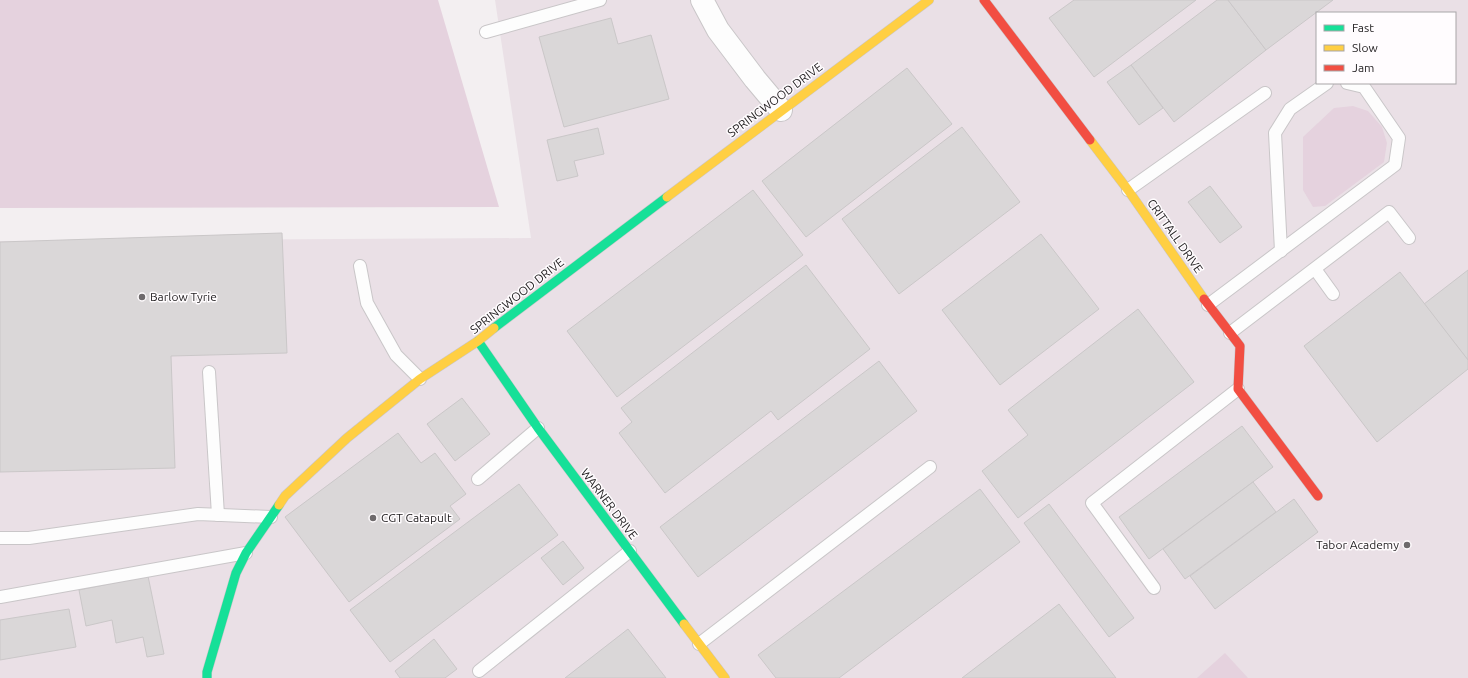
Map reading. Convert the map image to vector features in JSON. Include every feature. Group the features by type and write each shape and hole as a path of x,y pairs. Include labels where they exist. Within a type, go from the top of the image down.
{"street":[{"path":"702,0 718,30 755,79 781,110"},
{"name":"SPRINGWOOD DRIVE","path":"207,678 207,672 236,573 246,553 285,496 341,444 420,379 478,341 781,110 929,0"},
{"name":"CRITTALL DRIVE","path":"984,0 1128,190 1208,305 1240,346 1238,389"},
{"name":"WARNER DRIVE","path":"478,341 538,428 725,678"},
{"path":"1238,389 1318,496"}],"lane":[{"path":"486,32 600,0"},
{"path":"1281,251 1275,133 1290,109 1326,84"},
{"path":"1208,305 1395,165 1399,138 1364,87 1351,84"},
{"path":"1128,190 1265,93"},
{"path":"1230,334 1389,212 1409,238"},
{"path":"360,266 367,303 396,356 420,379"},
{"path":"1315,268 1334,294"},
{"path":"209,372 218,515"},
{"path":"1154,588 1092,503 1238,389"},
{"path":"478,479 538,428"},
{"path":"699,644 930,467"},
{"path":"0,538 29,538 198,514 271,517"},
{"path":"479,671 630,551"},
{"path":"0,597 246,553"}],"shaded area":[{"path":"0,0 438,0 499,207 0,208"},
{"path":"495,0 1468,0 1468,678 0,678 0,241 531,238"},
{"path":"1353,106 1368,111 1382,127 1387,143 1384,162 1325,206 1313,207 1303,190 1303,137 1334,108"},
{"path":"1225,653 1248,678 1197,678"}],"building":[{"path":"1074,0 1196,0 1094,77 1049,18"},
{"path":"1217,0 1228,0 1266,50 1174,122 1131,65"},
{"path":"1228,0 1333,0 1316,12 1266,50"},
{"path":"611,18 618,44 651,35 669,99 564,127 539,37"},
{"path":"1131,65 1163,108 1139,125 1107,82"},
{"path":"907,68 952,124 806,237 762,181"},
{"path":"962,127 1020,202 899,294 842,219"},
{"path":"598,128 604,154 574,161 578,176 557,181 547,140"},
{"path":"1210,186 1242,227 1220,243 1188,202"},
{"path":"753,190 803,255 617,397 567,331"},
{"name":"Barlow Tyrie","path":"282,233 287,353 171,356 175,468 0,472 0,242"},
{"path":"1041,234 1099,309 1000,385 942,310"},
{"path":"806,265 870,349 778,420 771,411 665,493 619,433 632,422 621,408"},
{"path":"1468,270 1468,360 1424,304"},
{"path":"1400,272 1468,360 1468,369 1377,442 1304,346"},
{"path":"1138,309 1194,382 1018,518 982,471 1028,435 1008,410"},
{"path":"879,361 917,411 698,577 660,527"},
{"path":"462,398 490,434 455,461 427,424"},
{"path":"1242,426 1273,467 1149,559 1119,517"},
{"name":"CGT Catapult","path":"398,433 421,463 435,453 466,494 450,506 460,519 349,602 285,517"},
{"path":"1253,482 1276,512 1185,579 1163,549"},
{"path":"519,484 558,535 390,662 350,610"},
{"path":"980,489 1020,542 839,678 776,678 758,655"},
{"path":"1294,499 1318,532 1215,609 1190,576"},
{"path":"1049,504 1134,618 1109,637 1024,523"},
{"path":"563,541 584,568 563,585 541,558"},
{"path":"148,576 164,654 147,657 143,637 116,643 112,620 86,626 79,590"},
{"path":"1059,604 1116,678 962,678"},
{"path":"69,609 76,647 0,660 0,620"},
{"path":"628,629 666,678 565,678"},
{"path":"434,639 457,669 445,678 400,678 395,671"}],"traffic: fast":[{"path":"494,328 667,197"},
{"path":"478,341 538,428 684,624"},
{"path":"207,678 207,672 236,573 246,553 279,505"}],"traffic: slow":[{"path":"667,197 929,0"},
{"path":"1090,140 1128,190 1204,299"},
{"path":"279,505 285,496 347,438 420,379 478,341 494,328"},
{"path":"684,624 725,678"}],"traffic: jam":[{"path":"984,0 1090,140"},
{"path":"1204,299 1240,346 1238,389 1318,496"}],"place":[{"name":"Barlow Tyrie","path":"142,297"},
{"name":"CGT Catapult","path":"373,518"},
{"name":"Tabor Academy","path":"1407,545"}]}
